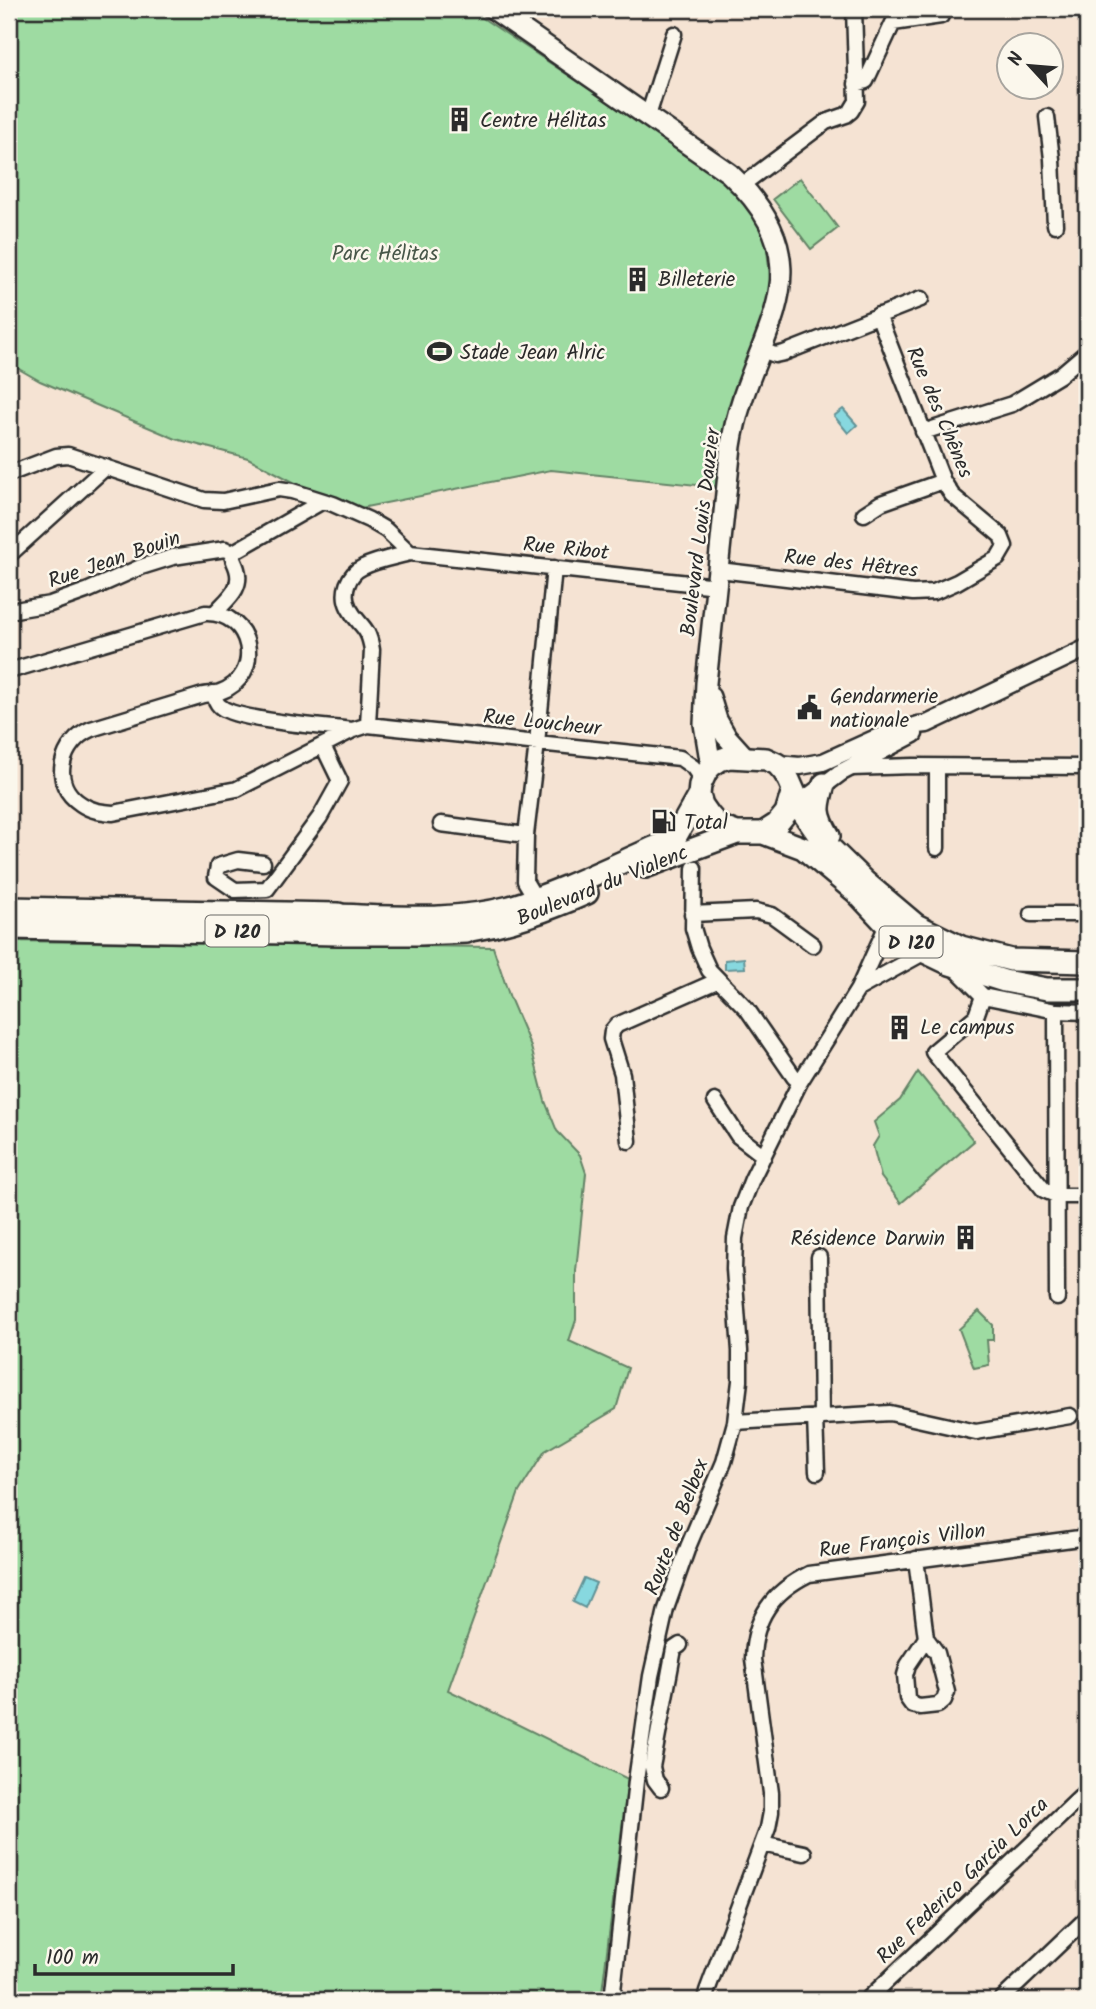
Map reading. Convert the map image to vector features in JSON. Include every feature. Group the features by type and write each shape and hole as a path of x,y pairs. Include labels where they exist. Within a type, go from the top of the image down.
{"highway":[{"name":"D 120","path":"9,909 338,915"},
{"name":"D 120","path":"9,927 351,933 466,931"}],"main road":[{"name":"Boulevard Louis Dauzier","path":"493,9 729,173 753,197 769,221 780,258 780,296 735,424 706,683 704,780"},
{"name":"Boulevard Louis Dauzier","path":"706,683 717,720 726,736 745,757"},
{"path":"729,757 766,759 777,764 789,780 793,802 777,824 763,833 737,833 716,823 702,805 704,780 729,757"},
{"name":"D 120","path":"338,915 448,917 508,907 535,898 676,836 704,780"},
{"path":"824,784 819,818 844,862"},
{"name":"D 120","path":"793,802 822,840 916,925 961,947 1011,960 1087,962"},
{"name":"Boulevard du Vialenc","path":"466,931 544,912 654,862 737,833"},
{"name":"D 120","path":"763,833 803,848 850,886 887,925 925,952 950,964 1009,982 1047,989 1087,989"}],"street":[{"path":"742,185 826,122 851,111 857,101 854,9"},
{"path":"856,84 866,80 893,23 941,16"},
{"path":"648,116 674,34"},
{"path":"1047,117 1055,225"},
{"path":"762,350 775,355 784,354 921,299"},
{"name":"Rue des Chênes","path":"878,315 943,481 952,495 1001,536 1005,546"},
{"path":"923,432 1012,404 1060,375 1087,352"},
{"path":"9,474 56,456 78,457 204,500 223,501 279,489 292,491 323,501 377,525 410,553 363,567 354,573 345,590 349,608 364,626 372,650 368,725 237,789 113,813 99,812 78,803 69,793 62,771 68,748 82,733 220,692 232,685 246,666 248,644 238,625 224,615 216,612 205,613 9,671"},
{"path":"9,555 106,467"},
{"path":"864,514 881,503 943,481"},
{"path":"216,612 237,588 238,571 232,553 323,501"},
{"name":"Rue des Hêtres","path":"718,578 888,592 934,592 957,583 998,558 1005,546"},
{"name":"Rue Jean Bouin","path":"9,611 50,604 173,557 225,549 232,553"},
{"name":"Rue Ribot","path":"410,553 554,568 718,578"},
{"path":"535,898 525,881 526,835 554,568"},
{"path":"777,764 800,766 823,762 920,731 927,724 1087,648"},
{"path":"213,693 220,707 237,714 353,730"},
{"name":"Rue Loucheur","path":"368,725 680,758 693,767 704,780"},
{"path":"881,744 913,766"},
{"path":"793,802 881,744"},
{"path":"263,863 238,860 218,866 216,877 235,890 267,889 320,817 340,781 323,746"},
{"path":"937,767 937,848"},
{"path":"848,768 1087,767"},
{"path":"441,824 526,835"},
{"path":"694,867 693,928 709,970 747,1009 800,1082"},
{"path":"692,914 757,911 772,915 813,945"},
{"path":"1031,914 1087,915"},
{"name":"Route de Belbex","path":"612,2000 636,1781 651,1676 666,1609 688,1547 724,1462 735,1422 740,1381 740,1351 734,1269 735,1238 741,1207 800,1082 858,989 887,925"},
{"name":"Route de Belbex","path":"858,989 925,952"},
{"path":"950,964 984,996 1056,1011 1087,1012"},
{"path":"629,1142 622,1074 611,1039 612,1031 617,1025 719,980"},
{"path":"984,996 976,1016 933,1052 1044,1190 1058,1196 1087,1196"},
{"path":"1056,1011 1058,1298"},
{"path":"715,1101 738,1136 764,1156"},
{"path":"817,1472 819,1257"},
{"path":"735,1422 890,1413 976,1432 1070,1416"},
{"name":"Rue François Villon","path":"705,2000 768,1828 771,1812 753,1643 764,1611 778,1594 794,1581 809,1574 1087,1537"},
{"path":"916,1559 926,1637 937,1653 947,1692 938,1705 920,1707 907,1698 905,1675 908,1665 926,1637"},
{"path":"661,1788 655,1780 652,1767 674,1649 680,1645"},
{"path":"651,1676 668,1678"},
{"name":"Rue Federico Garcia Lorca","path":"867,2000 1087,1791"},
{"path":"762,1844 804,1853"},
{"path":"1001,2000 1087,1918"}],"green space":[{"name":"Parc Hélitas","path":"9,9 469,9 712,171 748,204 766,240 771,287 756,341 720,446 716,487 551,470 361,508 299,485 248,458 176,439 40,381 17,368 9,371"},
{"path":"800,178 838,228 811,249 773,199"},
{"path":"9,941 493,947 510,998 531,1047 545,1101 557,1131 580,1155 586,1173 576,1271 576,1320 569,1341 628,1368 616,1409 545,1451 519,1492 448,1690 628,1779 601,2000 9,2000"},
{"path":"918,1072 974,1141 901,1203 881,1177 873,1146 879,1136 874,1122 900,1100"},
{"path":"979,1311 993,1325 993,1340 987,1340 989,1365 974,1368 959,1329"}],"water":[{"path":"843,409 857,425 848,433 834,416"},
{"path":"744,958 745,968 725,969 725,960"},
{"path":"584,1578 596,1583 585,1608 573,1602"}],"place":[{"name":"Centre Hélitas","path":"460,120"},
{"name":"Billeterie","path":"638,279"},
{"name":"Stade Jean Alric","path":"440,352"},
{"name":"Gendarmerie nationale","path":"810,708"},
{"name":"Total","path":"664,822"},
{"name":"Le campus","path":"900,1027"},
{"name":"Résidence Darwin","path":"965,1238"}]}
